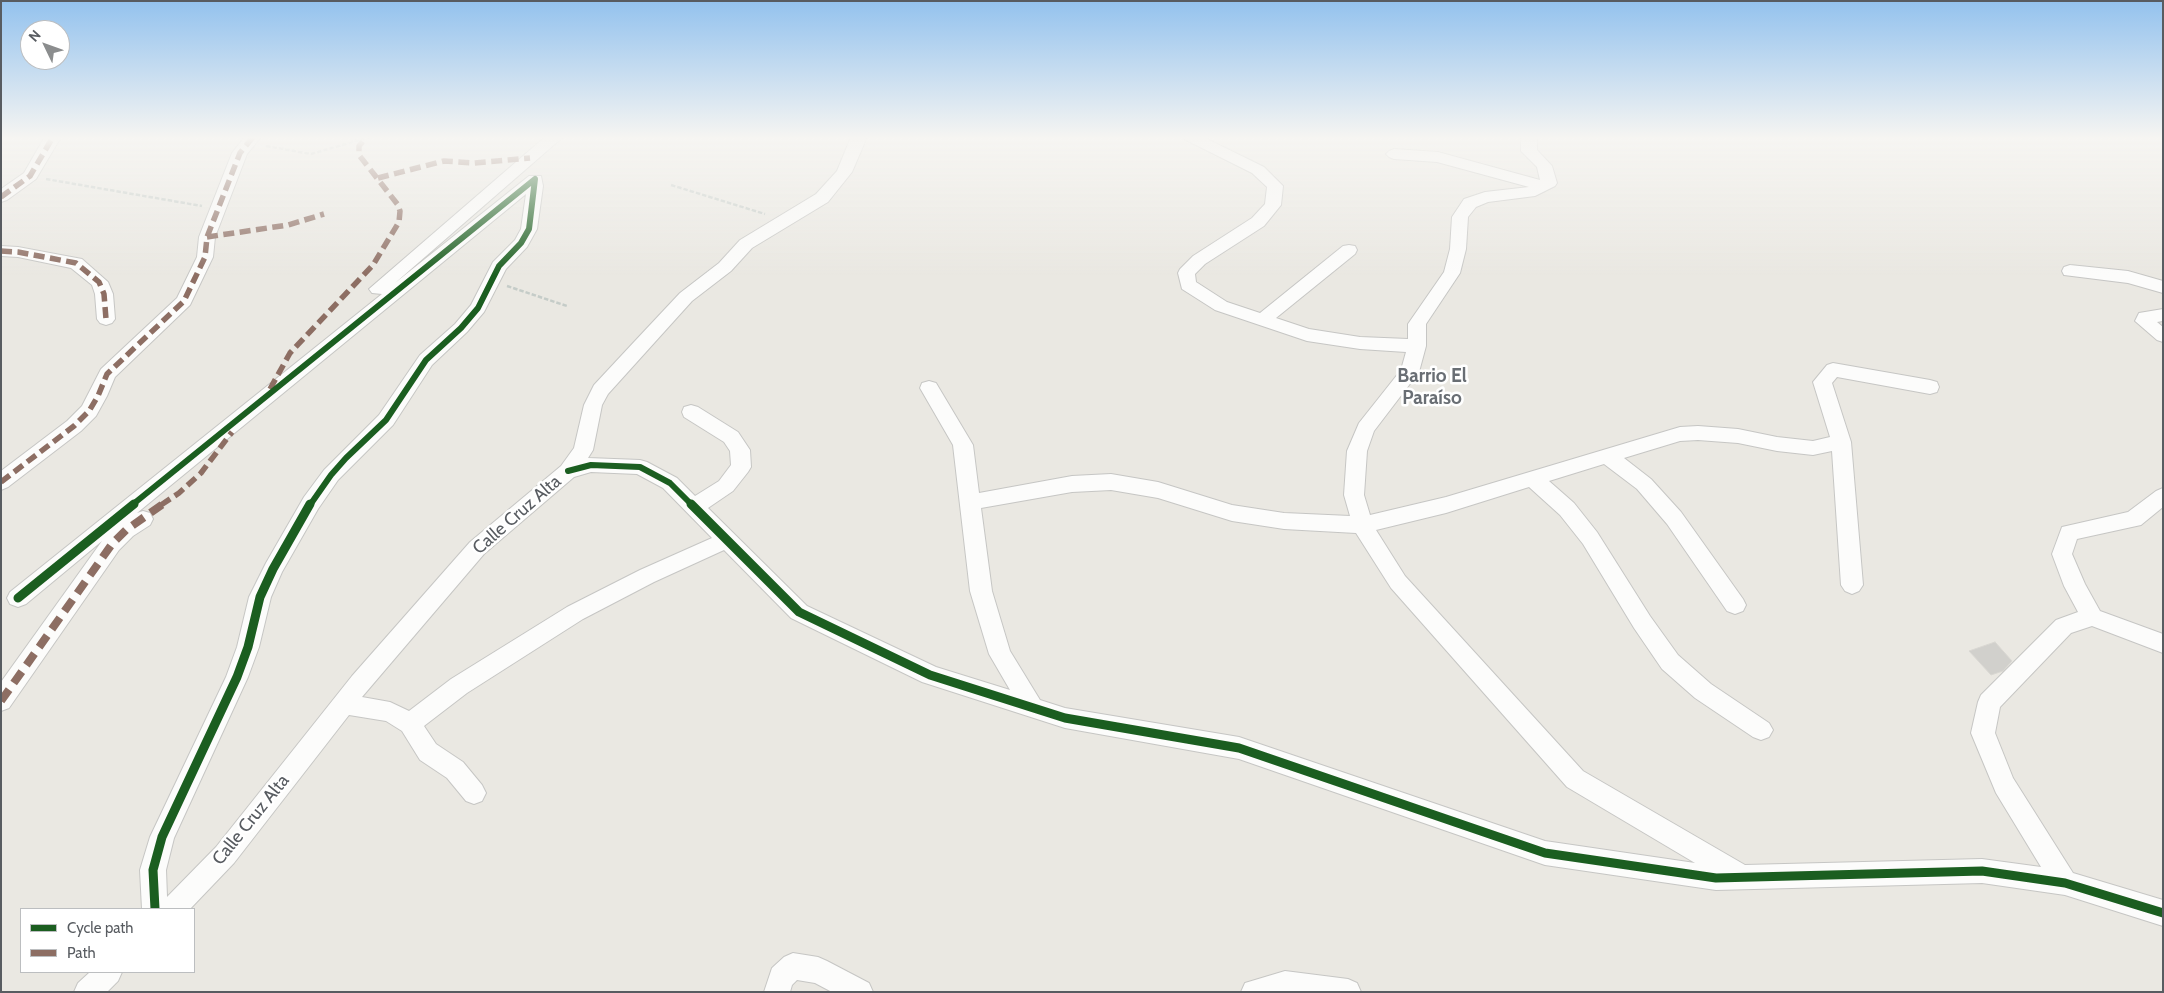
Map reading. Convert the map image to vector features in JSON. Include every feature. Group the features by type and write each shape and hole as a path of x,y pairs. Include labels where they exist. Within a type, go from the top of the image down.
{"street":[{"path":"1,197 20,183"},
{"path":"1,482 84,416 98,396 107,374 121,358 184,301 205,257 207,237 227,183"},
{"path":"501,183 18,598 529,183"},
{"path":"155,908 153,870 162,837 237,677 248,647 260,597 273,569 311,503 346,458 386,420 426,360 478,308 499,266 521,243 529,229 535,183"},
{"name":"Calle Cruz Alta","path":"174,908 225,854 343,704 477,548 568,471 583,450 593,405 601,390 686,297 725,267 746,244 822,198 836,183"},
{"path":"1272,183 1275,186 1273,205 1258,222 1199,260 1186,273 1188,285 1222,306 1307,336 1360,344 1417,346"},
{"path":"1533,183 1543,186"},
{"path":"1548,183 1529,193 1485,197 1470,204 1460,217 1458,249 1452,273 1417,324 1417,346 1410,372 1366,428 1357,452 1354,495 1362,525 1398,582 1575,779 1742,877"},
{"path":"1262,320 1349,250"},
{"path":"1,251 18,252 76,263 99,282 104,294 106,319"},
{"path":"2070,271 2128,277 2163,287"},
{"path":"2163,315 2145,317 2144,321 2163,336"},
{"path":"1852,585 1840,442 1822,382 1833,370 1930,387"},
{"path":"929,388 964,445 981,591 1000,654 1032,707"},
{"path":"691,412 730,437 740,450 741,467 726,486 694,507"},
{"path":"970,502 1072,484 1111,482 1158,490 1232,513 1284,521 1362,525 1446,505 1680,434 1698,433 1738,436 1813,448 1840,442"},
{"path":"1608,456 1644,484 1674,518 1735,605"},
{"path":"568,471 591,465 640,467 670,483 799,612 930,675 1065,718 1239,748 1545,853 1716,878 1982,871 2065,883 2163,913"},
{"path":"1532,479 1567,509 1590,538 1642,622 1670,662 1703,691 1761,730"},
{"path":"2092,617 2075,586 2062,554 2069,533 2134,519 2163,496"},
{"path":"1,701 112,544 126,530 143,519"},
{"path":"410,724 459,686 575,613 647,576 727,540"},
{"path":"2065,883 2004,785 1983,732 1989,702 2064,626 2092,617 2163,644"},
{"path":"343,704 390,712 410,724 428,752 455,770 474,793"},
{"path":"777,992 781,977 793,966 818,970 860,992"},
{"path":"87,992 108,973"},
{"path":"1254,992 1285,984 1348,992"}],"path":[{"path":"73,183 217,208"},
{"path":"671,185 787,220"},
{"path":"492,283 519,289 567,306"}],"building":[{"path":"1995,642 2012,661 2003,671 1991,675 1969,651"}],"marked path":[{"path":"1,197 20,183"},
{"path":"1,482 74,426 89,411 98,396 107,374 184,301 205,257 207,237 228,183"},
{"path":"270,389 290,353 373,265 399,222 400,211 398,205 381,183"},
{"path":"207,237 288,225 324,214"},
{"path":"1,251 18,252 76,263 99,282 104,294 106,319"},
{"path":"1,701 112,544 126,530 179,493 201,473 232,432"}],"cycle path":[{"path":"18,598 530,183"},
{"path":"155,908 153,870 162,837 237,677 248,647 260,597 273,569 311,503 331,475 386,420 426,360 461,328 478,308 499,266 521,243 529,229 535,183"},
{"path":"568,471 591,465 640,467 670,483 799,612 930,675 1065,718 1239,748 1545,853 1716,878 1982,871 2065,883 2163,913"}],"district":[{"name":"Barrio El Paraíso","path":"1432,387"}]}
